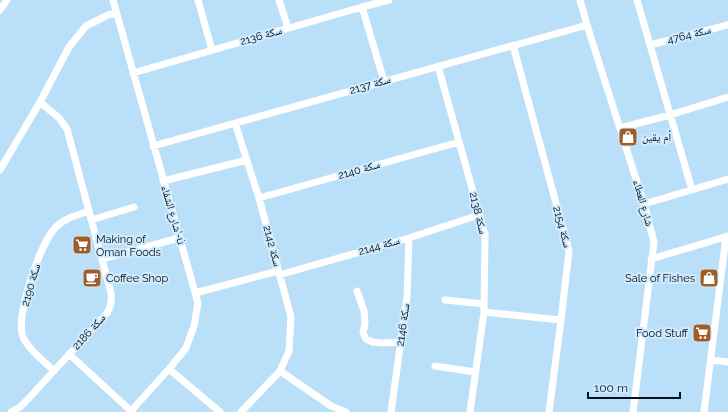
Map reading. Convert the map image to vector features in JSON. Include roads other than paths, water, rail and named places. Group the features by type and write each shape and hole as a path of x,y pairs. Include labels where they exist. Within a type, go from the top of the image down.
{"street":[{"path":"0,10 7,0"},
{"name":"شارع الشفاء'-ú","path":"112,0 198,303 194,326 186,348 131,411"},
{"path":"198,0 212,50"},
{"path":"279,0 288,28"},
{"name":"سكة 2136","path":"133,73 389,0"},
{"name":"شارع العطاء","path":"580,0 644,204 654,242 633,412"},
{"path":"637,0 692,190"},
{"path":"362,7 384,81"},
{"path":"0,170 40,102 69,47 86,26 116,13"},
{"name":"سكة 2137","path":"153,146 587,25"},
{"name":"سكة 4764","path":"650,45 728,25"},
{"name":"سكة 2154","path":"513,46 569,251 549,412"},
{"name":"سكة 2138","path":"438,66 485,236 484,312 470,412"},
{"path":"620,128 670,115 728,97"},
{"name":"سكة 2186","path":"11,412 25,403 107,313 111,301 111,293 67,129 59,118 40,102"},
{"name":"سكة 2142","path":"236,123 259,198 291,317 289,351 280,371 241,412"},
{"name":"سكة 2140","path":"259,198 459,142"},
{"path":"163,181 247,160"},
{"path":"644,204 728,180"},
{"path":"91,220 134,207"},
{"name":"سكة 2190","path":"54,371 27,345 22,335 21,326 25,296 38,258 50,234 65,220 89,211"},
{"name":"سكة 2144","path":"195,293 279,273 409,238 479,215"},
{"path":"651,259 727,237 725,268 704,412"},
{"path":"102,259 179,238"},
{"name":"سكة 2146","path":"391,412 407,296 409,238"},
{"path":"357,291 364,311 365,323 363,333 366,339 382,344 401,342"},
{"path":"445,300 484,304"},
{"path":"484,312 561,320"},
{"path":"69,354 131,411"},
{"path":"711,360 728,362"},
{"path":"435,366 475,372"},
{"path":"169,369 220,412"},
{"path":"280,371 331,406 346,412"}],"place":[{"name":"أم يقين","path":"628,137"},
{"name":"Making of Oman Foods","path":"82,245"},
{"name":"Coffee Shop","path":"92,278"},
{"name":"Sale of Fishes","path":"709,278"},
{"name":"Food Stuff","path":"702,333"}]}
